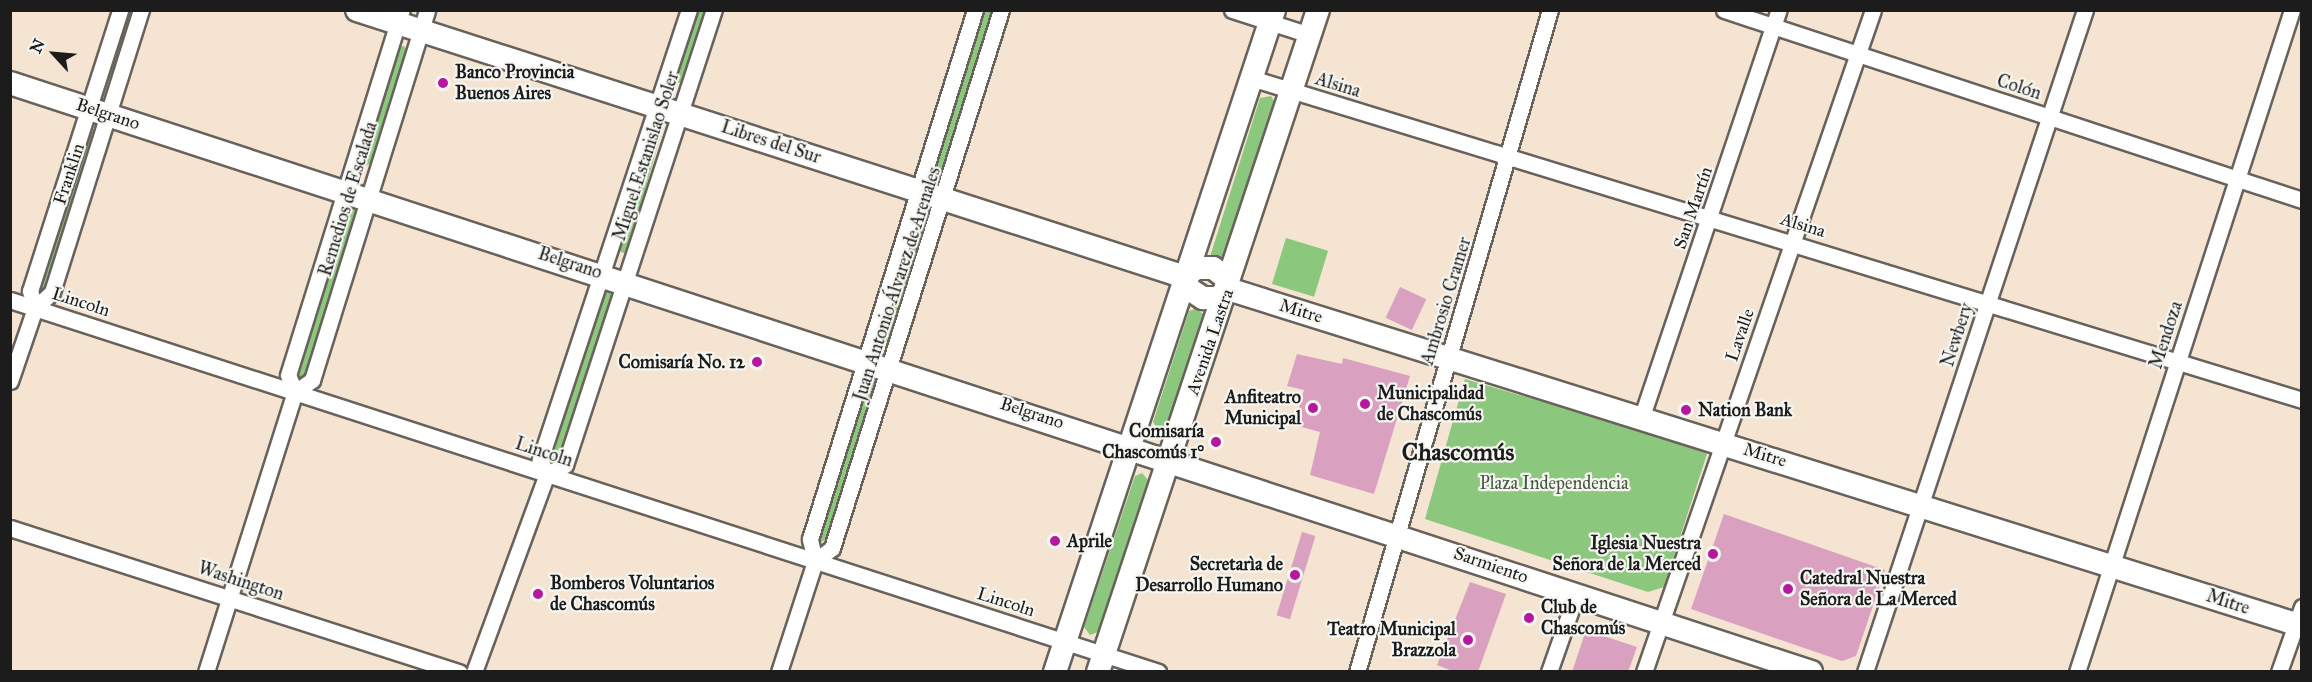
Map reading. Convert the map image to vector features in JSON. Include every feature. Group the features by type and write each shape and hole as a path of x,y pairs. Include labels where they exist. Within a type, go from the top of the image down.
{"main road":[{"name":"Libres del Sur","path":"357,10 424,21 658,106 1185,277"},
{"name":"Avenida Lastra","path":"1101,663 1318,10"},
{"path":"1055,672 1272,16"},
{"name":"Belgrano","path":"10,83 1170,458"},
{"path":"1185,277 1196,268 1213,268 1225,277 1227,289"},
{"name":"Mitre","path":"1227,289 1450,355 2112,564 2299,619"},
{"name":"Sarmiento","path":"1170,458 1398,533 1661,624 1811,672"}],"street":[{"name":"Franklin","path":"10,381 35,308 52,292 99,110 120,10"},
{"name":"Franklin","path":"35,308 30,291 99,110 141,10"},
{"name":"Miguel Estanislao Soler","path":"548,474 540,460 689,10"},
{"name":"Miguel Estanislao Soler","path":"474,672 548,474 565,465 714,10"},
{"name":"Juan Antonio Álvarez de Arenales","path":"816,561 810,539 922,190 975,10"},
{"name":"Juan Antonio Álvarez de Arenales","path":"779,672 816,561 832,548 946,198 1001,10"},
{"path":"1232,10 1272,16 1310,35"},
{"name":"Ambrosio Cramer","path":"1358,672 1450,355 1511,157 1550,10"},
{"name":"Colón","path":"1724,10 2301,200"},
{"name":"San Martín","path":"1642,416 1779,10"},
{"name":"Lavalle","path":"1644,672 1873,10"},
{"name":"Newbery","path":"1865,672 2085,10"},
{"name":"Mendoza","path":"2077,672 2292,10"},
{"name":"Remedios de Escalada","path":"295,392 288,375 400,17"},
{"name":"Remedios de Escalada","path":"206,672 295,392 312,380 424,21"},
{"name":"Alsina","path":"1251,78 1989,301 2301,400"},
{"name":"Lincoln","path":"10,300 1064,642 1101,663 1158,672"},
{"name":"Washington","path":"10,528 459,672"},
{"path":"1549,672 1576,595"},
{"path":"2279,672 2299,619"}],"green space":[{"path":"126,11 136,11 104,92 102,89"},
{"path":"696,11 708,11 684,82 678,83 675,76"},
{"path":"983,11 994,11 940,176 936,169"},
{"path":"404,46 407,51 372,163 365,166 397,47"},
{"path":"1271,96 1274,101 1222,261 1209,260 1260,98"},
{"path":"657,122 664,124 627,254 620,252"},
{"path":"89,131 95,132 46,291 40,294 36,287"},
{"path":"354,207 357,212 306,375 299,378 296,371 348,209"},
{"path":"931,207 891,341 885,342 882,335 924,209"},
{"path":"1286,238 1328,251 1314,297 1272,284"},
{"path":"609,291 612,296 559,458 552,461 549,454 603,293"},
{"path":"1197,308 1203,314 1166,427 1158,430 1153,422 1189,311"},
{"path":"875,378 878,383 828,539 821,542 818,535 868,380"},
{"name":"Plaza Independencia","path":"1465,379 1700,448 1707,454 1664,587 1648,592 1425,519"},
{"path":"1142,473 1148,480 1098,632 1090,635 1084,627 1135,476"}],"building":[{"path":"1400,287 1426,299 1412,330 1386,318"},
{"name":"Municipalidad de Chascomús","path":"1297,354 1342,364 1343,358 1410,376 1374,494 1310,475 1320,432 1294,425 1304,390 1287,386"},
{"name":"Catedral Nuestra Señora de La Merced","path":"1724,514 1885,570 1856,656 1842,661 1691,609"},
{"name":"Secretarìa de Desarrollo Humano","path":"1302,532 1315,536 1290,619 1277,615"},
{"name":"Teatro Municipal Brazzola","path":"1470,582 1506,594 1478,672 1455,672 1437,665"},
{"path":"1586,630 1637,647 1628,672 1572,672"}],"place":[{"name":"Banco Provincia Buenos Aires","path":"443,83"},
{"name":"Comisaría No. 12","path":"757,362"},
{"name":"Municipalidad de Chascomús","path":"1365,404"},
{"name":"Anfiteatro Municipal","path":"1313,408"},
{"name":"Nation Bank","path":"1686,410"},
{"name":"Comisaría Chascomús 1°","path":"1216,442"},
{"name":"Aprile","path":"1055,541"},
{"name":"Iglesia Nuestra Señora de la Merced","path":"1713,554"},
{"name":"Secretarìa de Desarrollo Humano","path":"1295,575"},
{"name":"Catedral Nuestra Señora de La Merced","path":"1788,589"},
{"name":"Bomberos Voluntarios de Chascomús","path":"538,594"},
{"name":"Club de Chascomús","path":"1529,618"},
{"name":"Teatro Municipal Brazzola","path":"1468,640"}],"district":[{"name":"Chascomús","path":"1458,453"}]}
